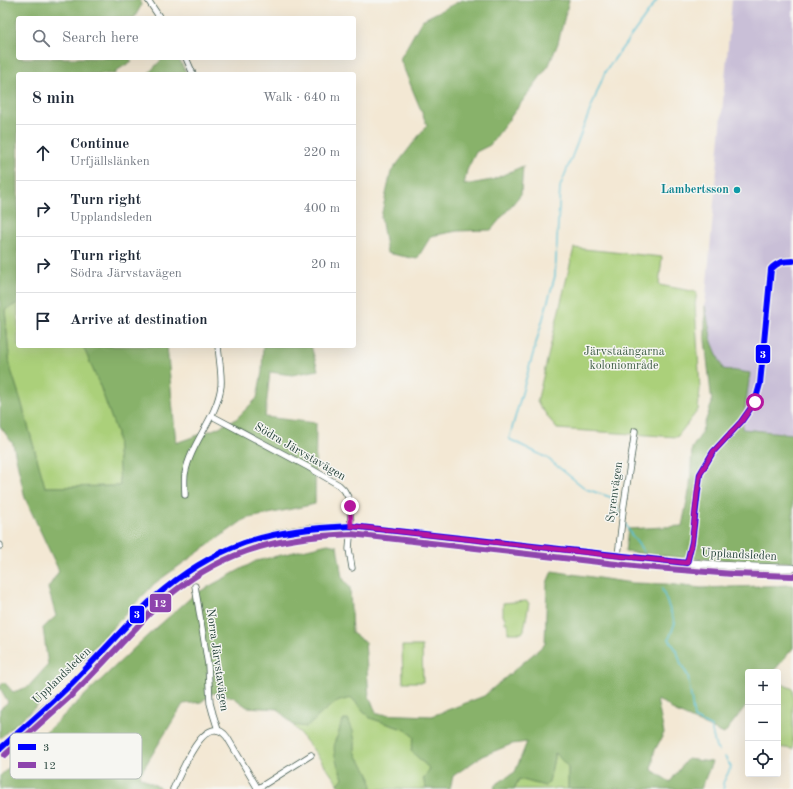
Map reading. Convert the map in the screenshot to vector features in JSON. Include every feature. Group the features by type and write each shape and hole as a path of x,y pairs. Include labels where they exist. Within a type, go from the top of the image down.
{"street":[{"path":"148,0 159,16"},
{"path":"187,60 192,72"},
{"path":"687,563 692,542 700,474 713,452 741,422 755,402 761,376 771,269 775,264 780,262 793,261"},
{"path":"185,495 184,475 189,458 199,437 212,416 221,386 218,348"},
{"name":"Södra Järvstavägen","path":"212,416 339,485 348,497 351,526"},
{"name":"Syrenvägen","path":"618,556 621,523 635,431"},
{"path":"351,526 349,549 352,568"},
{"name":"Upplandsleden","path":"17,733 68,686 153,599 172,584 195,567 224,552 259,538 287,531 351,526 687,563 751,568 793,568"},
{"name":"Norra Järvstavägen","path":"173,789 189,755 205,735 211,731 218,730 210,703 208,665 195,586"},
{"path":"218,730 222,731 227,737 258,789 311,755"},
{"name":"Upplandsleden","path":"0,749 10,740"}],"shaded area":[{"path":"732,0 793,0 793,434 742,429 750,373 723,369 712,342 705,306"}],"green space":[{"path":"0,0 140,0 141,6 135,16 16,16 16,60 132,61 116,72 16,72 16,304 5,310 10,367 45,487 120,486 117,433 100,386 84,348 167,348 176,443 215,429 236,419 257,398 262,372 263,348 312,348 318,370 292,375 270,372 265,417 316,423 315,504 245,519 155,583 48,696 0,738 0,709 8,702 0,686 4,682 13,692 28,687 48,665 43,628 56,616 48,588 59,571 25,498 13,444 0,426"},
{"path":"462,0 569,0 558,43 549,65 490,145 476,152 467,170 464,185 492,180 523,166 521,194 491,230 457,231 431,236 417,259 387,253 381,217 391,172 427,125 400,59 422,20"},
{"path":"161,60 179,60 186,72 150,72"},
{"name":"Järvstaängarna koloniområde","path":"574,248 662,257 659,285 697,292 695,304 700,389 698,410 677,437 557,429 537,402"},
{"path":"16,304 16,348 84,348 100,386 117,433 120,486 45,487 10,367 5,309"},
{"path":"705,306 712,342 723,369 750,373 742,429 793,434 793,562 707,560 625,552 628,529 682,526 690,487 692,448 700,436 712,403 705,340"},
{"path":"328,544 337,546 342,577 350,588 352,633 365,642 369,697 377,714 432,716 484,696 545,644 547,583 552,571 632,583 667,584 701,588 793,585 793,648 776,669 745,669 745,707 724,734 674,711 666,704 657,700 664,733 654,752 652,770 670,782 687,759 712,762 701,789 568,789 568,767 555,753 549,782 545,786 519,779 514,789 494,789 495,785 515,772 527,742 512,744 482,756 453,776 450,789 426,789 423,779 430,769 411,751 414,737 406,730 370,718 352,698 333,704 307,727 293,725 278,709 247,707 233,697 213,693 201,702 183,704 142,771 142,733 45,733 146,637 195,594 256,561"},
{"path":"526,601 529,603 524,630 522,633 508,633 508,623 505,623 505,617 503,616 503,603"},
{"path":"402,646 422,646 423,682 403,682"},
{"path":"781,683 793,689 793,749 781,747"},
{"path":"352,698 370,718 406,730 414,737 411,751 430,769 424,784 427,788 426,789 372,789 371,779 355,751 355,742 348,719 343,720 335,741 335,756 343,778 338,784 293,725 307,727 333,704"},
{"path":"348,719 353,731 355,751 371,779 372,789 342,789 338,784 343,778 337,765 334,746 343,720"},
{"path":"555,753 568,766 568,789 514,789 519,779 545,786 549,782"},
{"path":"10,766 10,779 142,779 142,778 162,789 0,789 0,776"}],"waterway":[{"path":"620,513 613,498 586,489 547,458 509,439 555,276 560,187 605,72 657,0"},
{"path":"624,521 630,533 644,552"},
{"path":"662,589 675,623 669,639 677,651 681,664 688,676 694,718 711,727 716,748 719,751"},
{"path":"724,789 723,783 731,767 725,757"}],"transit line":[{"name":"3","path":"687,563 692,542 700,474 713,452 741,422 755,402 760,384 771,269 781,262 793,261"},
{"name":"3","path":"18,733 61,694 154,598 196,566 220,553 257,539 297,531 351,526 687,563"},
{"name":"12","path":"29,733 75,692 159,604 189,580 223,561 247,551 286,541 311,537 351,534 643,567 733,574 793,576"},
{"name":"3","path":"0,749 10,740"},
{"name":"12","path":"5,755 10,750"}],"place":[{"name":"Lambertsson","path":"737,190"}],"route":[{"path":"350,506 351,526 687,563 692,542 700,474 713,452 741,422 755,402"}]}
